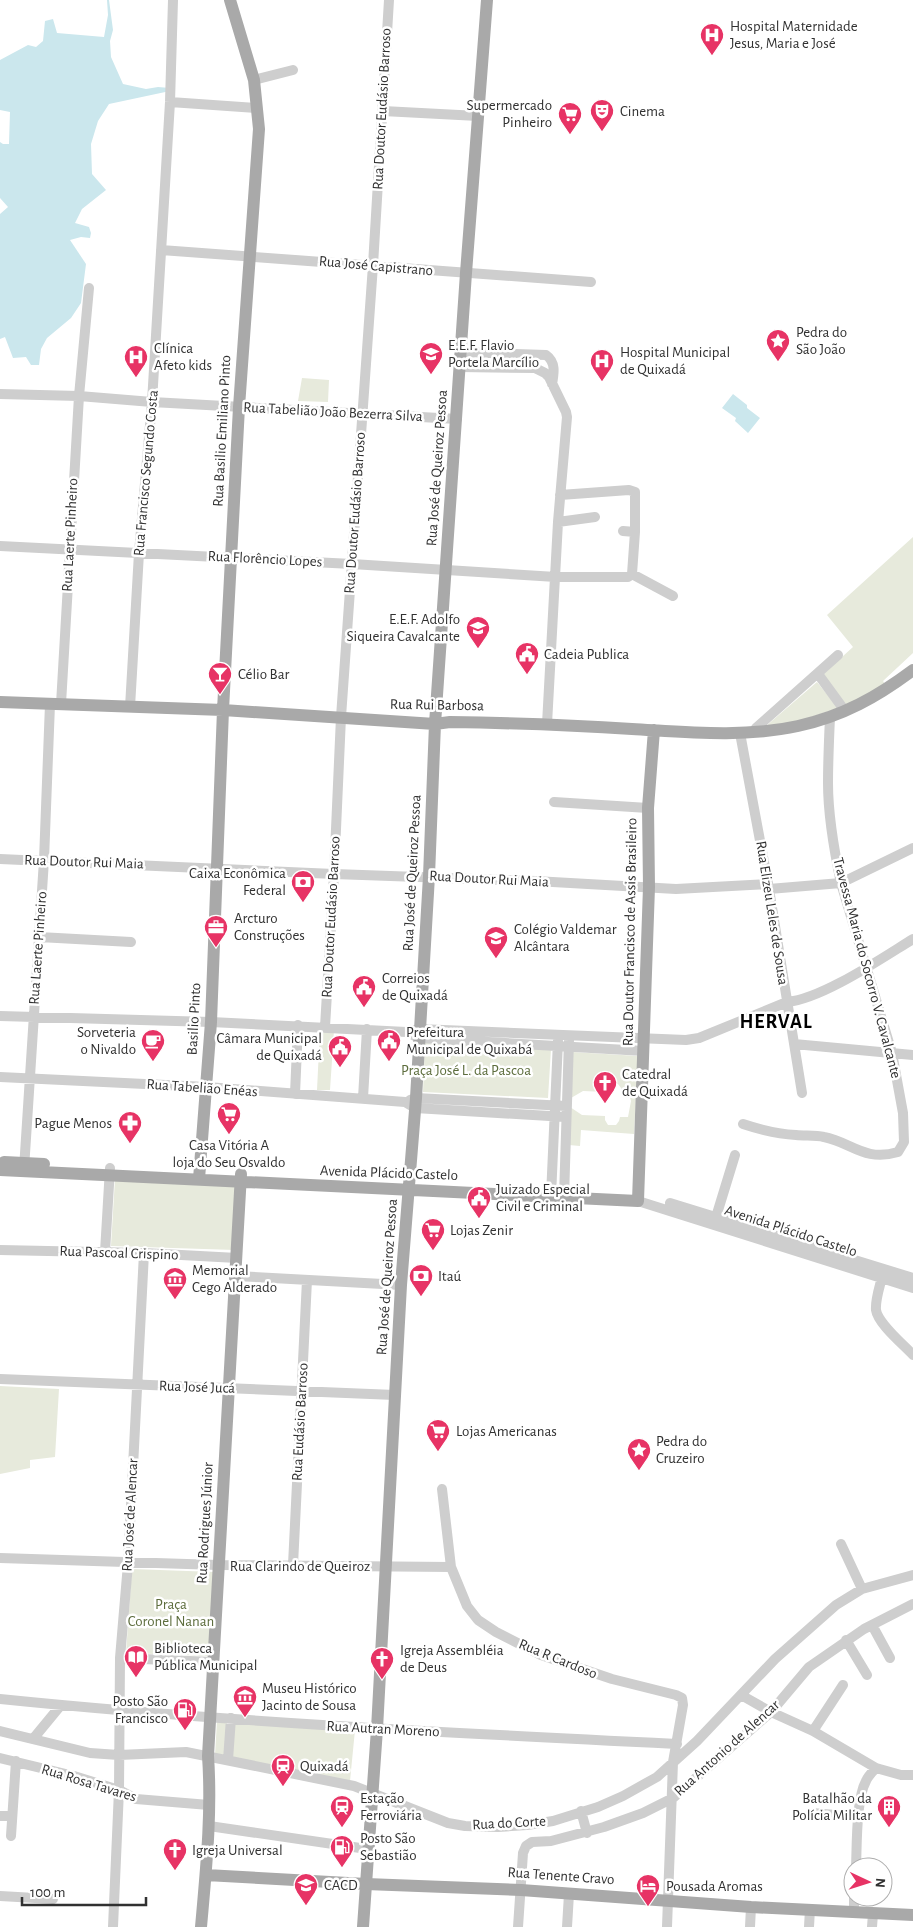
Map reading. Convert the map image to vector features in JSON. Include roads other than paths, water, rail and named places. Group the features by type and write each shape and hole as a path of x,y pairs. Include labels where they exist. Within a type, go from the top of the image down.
{"main road":[{"name":"Rua Basilio Emiliano Pinto","path":"217,868 223,710 239,407 259,129 254,80 230,0"},
{"name":"Rua José de Queiroz Pessoa","path":"363,1927 367,1849 377,1729 401,1285 410,1186 412,1102 419,1033 429,876 435,724 487,0"},
{"name":"Rua Rui Barbosa","path":"0,702 223,710 435,724 450,722 547,724 740,733 798,726 830,717 868,701 913,670"},
{"name":"Rua Doutor Francisco de Assis Brasileiro","path":"638,1198 649,887 648,808 654,730"},
{"name":"Basilio Pinto","path":"200,1176 211,1022 217,868"},
{"name":"Avenida Plácido Castelo","path":"0,1162 25,1167 110,1172 551,1192 638,1198"},
{"name":"Avenida Plácido Castelo","path":"0,1170 25,1167"},
{"name":"Rua Rodrigues Júnior","path":"201,1927 209,1826 210,1786 208,1756 241,1177"},
{"name":"Rua Tenente Cravo","path":"206,1875 521,1890 668,1899 751,1907 913,1915"}],"street":[{"name":"Rua Francisco Segundo Costa","path":"130,707 139,553 152,402 170,102 173,0"},
{"name":"Rua Doutor Eudásio Barroso","path":"325,1027 341,717 373,265 389,0"},
{"path":"254,80 293,70"},
{"path":"170,102 257,108"},
{"path":"383,111 478,116"},
{"name":"Rua José Capistrano","path":"161,250 250,255 591,282"},
{"name":"Rua Laerte Pinheiro","path":"25,1167 44,860 89,288"},
{"path":"462,352 546,355 553,361 552,385"},
{"path":"460,367 535,368 545,372 567,414 558,522 547,724"},
{"name":"Rua Tabelião João Bezerra Silva","path":"0,394 79,396 152,402 457,419"},
{"path":"560,496 632,490 636,494 632,574 673,596"},
{"path":"558,522 595,517"},
{"path":"623,531 635,532"},
{"name":"Rua Florêncio Lopes","path":"0,546 232,557 556,577 628,576 632,574"},
{"path":"754,732 756,728 838,655"},
{"path":"818,674 845,711"},
{"name":"Travessa Maria do Socorro V. Cavalcante","path":"743,1124 777,1133 828,1138 869,1154 892,1154 898,1152 903,1146 904,1136 900,1094 892,1053 840,883 831,828 829,793 830,717"},
{"name":"Rua Elizeu Leles de Sousa","path":"740,733 768,886 802,1093"},
{"path":"554,802 648,808"},
{"name":"Rua Doutor Rui Maia","path":"0,859 334,874 429,876 683,889 840,883 913,848"},
{"path":"39,937 131,942"},
{"path":"419,1033 558,1034 679,1040 699,1038 786,1002 801,1000 838,983 913,939"},
{"path":"0,1016 298,1025 419,1033 557,1047 644,1052"},
{"path":"295,1094 298,1025"},
{"path":"363,1098 367,1029"},
{"path":"551,1192 558,1034"},
{"path":"564,1193 569,1035"},
{"path":"794,1044 913,1055"},
{"name":"Rua Tabelião Enéas","path":"0,1077 207,1087 412,1102"},
{"path":"412,1102 566,1106"},
{"path":"412,1102 566,1118"},
{"path":"716,1217 735,1154"},
{"path":"105,1252 110,1172"},
{"name":"Avenida Plácido Castelo","path":"638,1198 883,1273 913,1278"},
{"name":"Avenida Plácido Castelo","path":"695,1214 716,1217 779,1240"},
{"name":"Rua Pascoal Crispino","path":"0,1250 144,1253 237,1258"},
{"name":"Rua José de Alencar","path":"113,1927 119,1790 120,1658 128,1564 144,1253"},
{"path":"883,1273 878,1292 877,1313 883,1324 913,1355"},
{"name":"Avenida Plácido Castelo","path":"883,1273 913,1288"},
{"path":"236,1276 401,1285"},
{"name":"Rua Eudásio Barroso","path":"293,1565 307,1280"},
{"name":"Rua José Jucá","path":"0,1379 395,1395"},
{"name":"Rua R Cardoso","path":"442,1489 450,1566 467,1606 478,1620 496,1632 541,1655 612,1679 679,1696 682,1698 683,1706 677,1744"},
{"path":"841,1544 862,1589"},
{"name":"Rua Clarindo de Queiroz","path":"0,1558 218,1566 450,1566"},
{"name":"Rua do Corte","path":"0,1731 61,1748 90,1753 119,1755 186,1752 228,1760 354,1786 432,1818 464,1826 498,1827 553,1821 598,1807 641,1787 657,1777 697,1741 775,1659 836,1606 862,1589 913,1575"},
{"name":"Rua Antonio de Alencar","path":"521,1890 523,1853 526,1846 532,1842 550,1841 587,1832 643,1813 673,1798 771,1712 809,1667 846,1640 913,1604"},
{"path":"872,1625 890,1658"},
{"path":"846,1640 867,1675"},
{"path":"120,1658 213,1662"},
{"path":"813,1731 844,1685"},
{"path":"741,1695 771,1712 813,1731 876,1768 901,1775 913,1775"},
{"name":"Rua Autran Moreno","path":"0,1699 119,1711 377,1729 677,1744"},
{"path":"33,1739 61,1705"},
{"path":"228,1760 231,1718"},
{"path":"668,1927 673,1762 677,1744"},
{"name":"Rua Rosa Tavares","path":"0,1758 74,1776 119,1790 136,1799 209,1805"},
{"path":"11,1836 16,1761"},
{"path":"857,1857 859,1816 866,1781 876,1768"},
{"path":"581,1811 587,1832"},
{"path":"812,1813 859,1816"},
{"path":"0,1816 12,1816"},
{"path":"209,1826 367,1849"},
{"path":"518,1927 521,1890"},
{"path":"567,1927 569,1894"},
{"path":"0,1896 53,1899"},
{"path":"750,1927 751,1907"},
{"path":"854,1907 854,1912"},
{"path":"809,1927 810,1909"},
{"path":"872,1927 873,1914"}],"water":[{"path":"107,0 109,0 113,30 110,41 111,57 123,84 146,89 170,88 170,91 109,104 98,121 91,144 92,174 106,190 82,209 75,223 89,227 90,238 81,237 70,240 86,264 81,303 71,318 47,338 41,349 39,365 31,365 26,357 13,358 5,337 0,339 0,214 8,207 0,198 0,142 9,144 10,112 0,110 0,60 28,45 36,47 43,41 45,21 53,19 57,33 104,37 108,15"},
{"path":"733,394 760,418 748,433 735,421 736,418 722,408"}],"place":[{"name":"Hospital Maternidade Jesus, Maria e José","path":"712,56"},
{"name":"Cinema","path":"602,132"},
{"name":"Supermercado Pinheiro","path":"570,135"},
{"name":"Pedra do São João","path":"778,362"},
{"name":"E.E.F. Flavio Portela Marcílio","path":"431,375"},
{"name":"Clínica Afeto kids","path":"136,378"},
{"name":"Hospital Municipal de Quixadá","path":"602,382"},
{"name":"E.E.F. Adolfo Siqueira Cavalcante","path":"478,649"},
{"name":"Cadeia Publica","path":"527,675"},
{"name":"Célio Bar","path":"220,695"},
{"name":"Caixa Econômica Federal","path":"303,903"},
{"name":"Arcturo Construções","path":"216,948"},
{"name":"Colégio Valdemar Alcântara","path":"496,959"},
{"name":"Correios de Quixadá","path":"364,1008"},
{"name":"Sorveteria o Nivaldo","path":"153,1062"},
{"name":"Prefeitura Municipal de Quixabá","path":"389,1062"},
{"name":"Câmara Municipal de Quixadá","path":"340,1068"},
{"name":"Catedral de Quixadá","path":"605,1104"},
{"name":"Casa Vitória A loja do Seu Osvaldo","path":"229,1135"},
{"name":"Pague Menos","path":"130,1144"},
{"name":"Juizado Especial Civil e Criminal","path":"479,1219"},
{"name":"Lojas Zenir","path":"433,1251"},
{"name":"Itaú","path":"421,1297"},
{"name":"Memorial Cego Alderado","path":"175,1300"},
{"name":"Lojas Americanas","path":"438,1452"},
{"name":"Pedra do Cruzeiro","path":"639,1471"},
{"name":"Biblioteca Pública Municipal","path":"136,1678"},
{"name":"Igreja Assembléia de Deus","path":"382,1680"},
{"name":"Museu Histórico Jacinto de Sousa","path":"245,1718"},
{"name":"Posto São Francisco","path":"185,1731"},
{"name":"Quixadá","path":"283,1787"},
{"name":"Estação Ferroviária","path":"342,1828"},
{"name":"Batalhão da Polícia Militar","path":"889,1828"},
{"name":"Posto São Sebastião","path":"342,1868"},
{"name":"Igreja Universal","path":"175,1871"},
{"name":"CACD","path":"306,1906"},
{"name":"Pousada Aromas","path":"648,1907"}],"district":[{"name":"HERVAL","path":"776,1022"}],"park label":[{"name":"Praça José L. da Pascoa","path":"466,1070"},
{"name":"Praça Coronel Nanan","path":"171,1612"}]}
